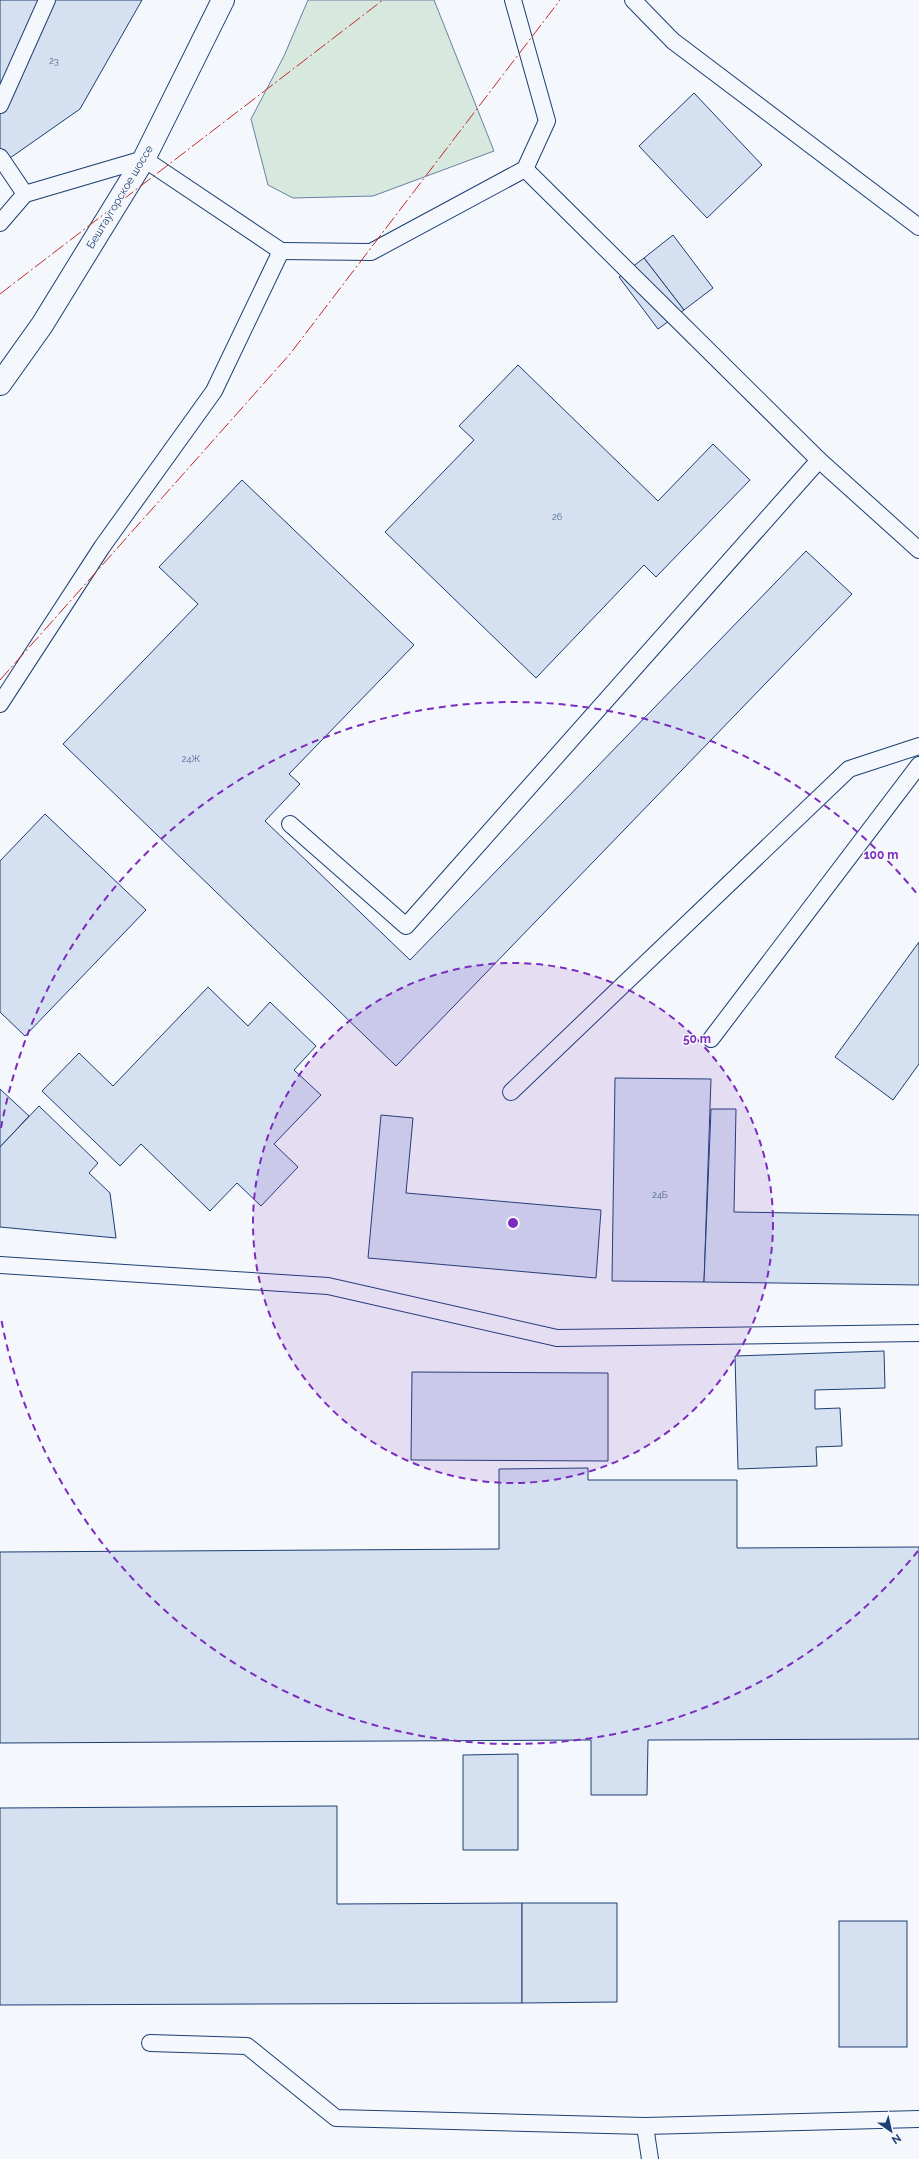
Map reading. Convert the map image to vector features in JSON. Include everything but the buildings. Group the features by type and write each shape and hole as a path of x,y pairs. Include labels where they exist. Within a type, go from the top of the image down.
{"main road":[{"name":"Бештаугорское шоссе","path":"0,384 42,325 144,159 223,0"}],"lane":[{"path":"0,105 46,0"},
{"path":"0,224 25,194 144,159 281,251 371,252 525,169 547,121 514,0"},
{"path":"633,0 673,41 919,227"},
{"path":"0,157 25,194"},
{"path":"525,169 819,460 919,550"},
{"path":"0,704 102,547 214,391 281,251"},
{"path":"290,824 406,926 819,460"},
{"path":"511,1092 848,769 919,746"},
{"path":"711,1039 919,765"},
{"path":"0,1265 328,1286 558,1338 919,1333"},
{"path":"150,2043 247,2046 336,2118 645,2126 919,2119"},
{"path":"645,2126 650,2159"}],"shaded area":[{"path":"308,0 434,0 494,151 373,196 293,198 268,185 251,119 284,56"}],"power":[{"path":"0,294 383,0"},
{"path":"0,680 290,354 560,0"}]}
